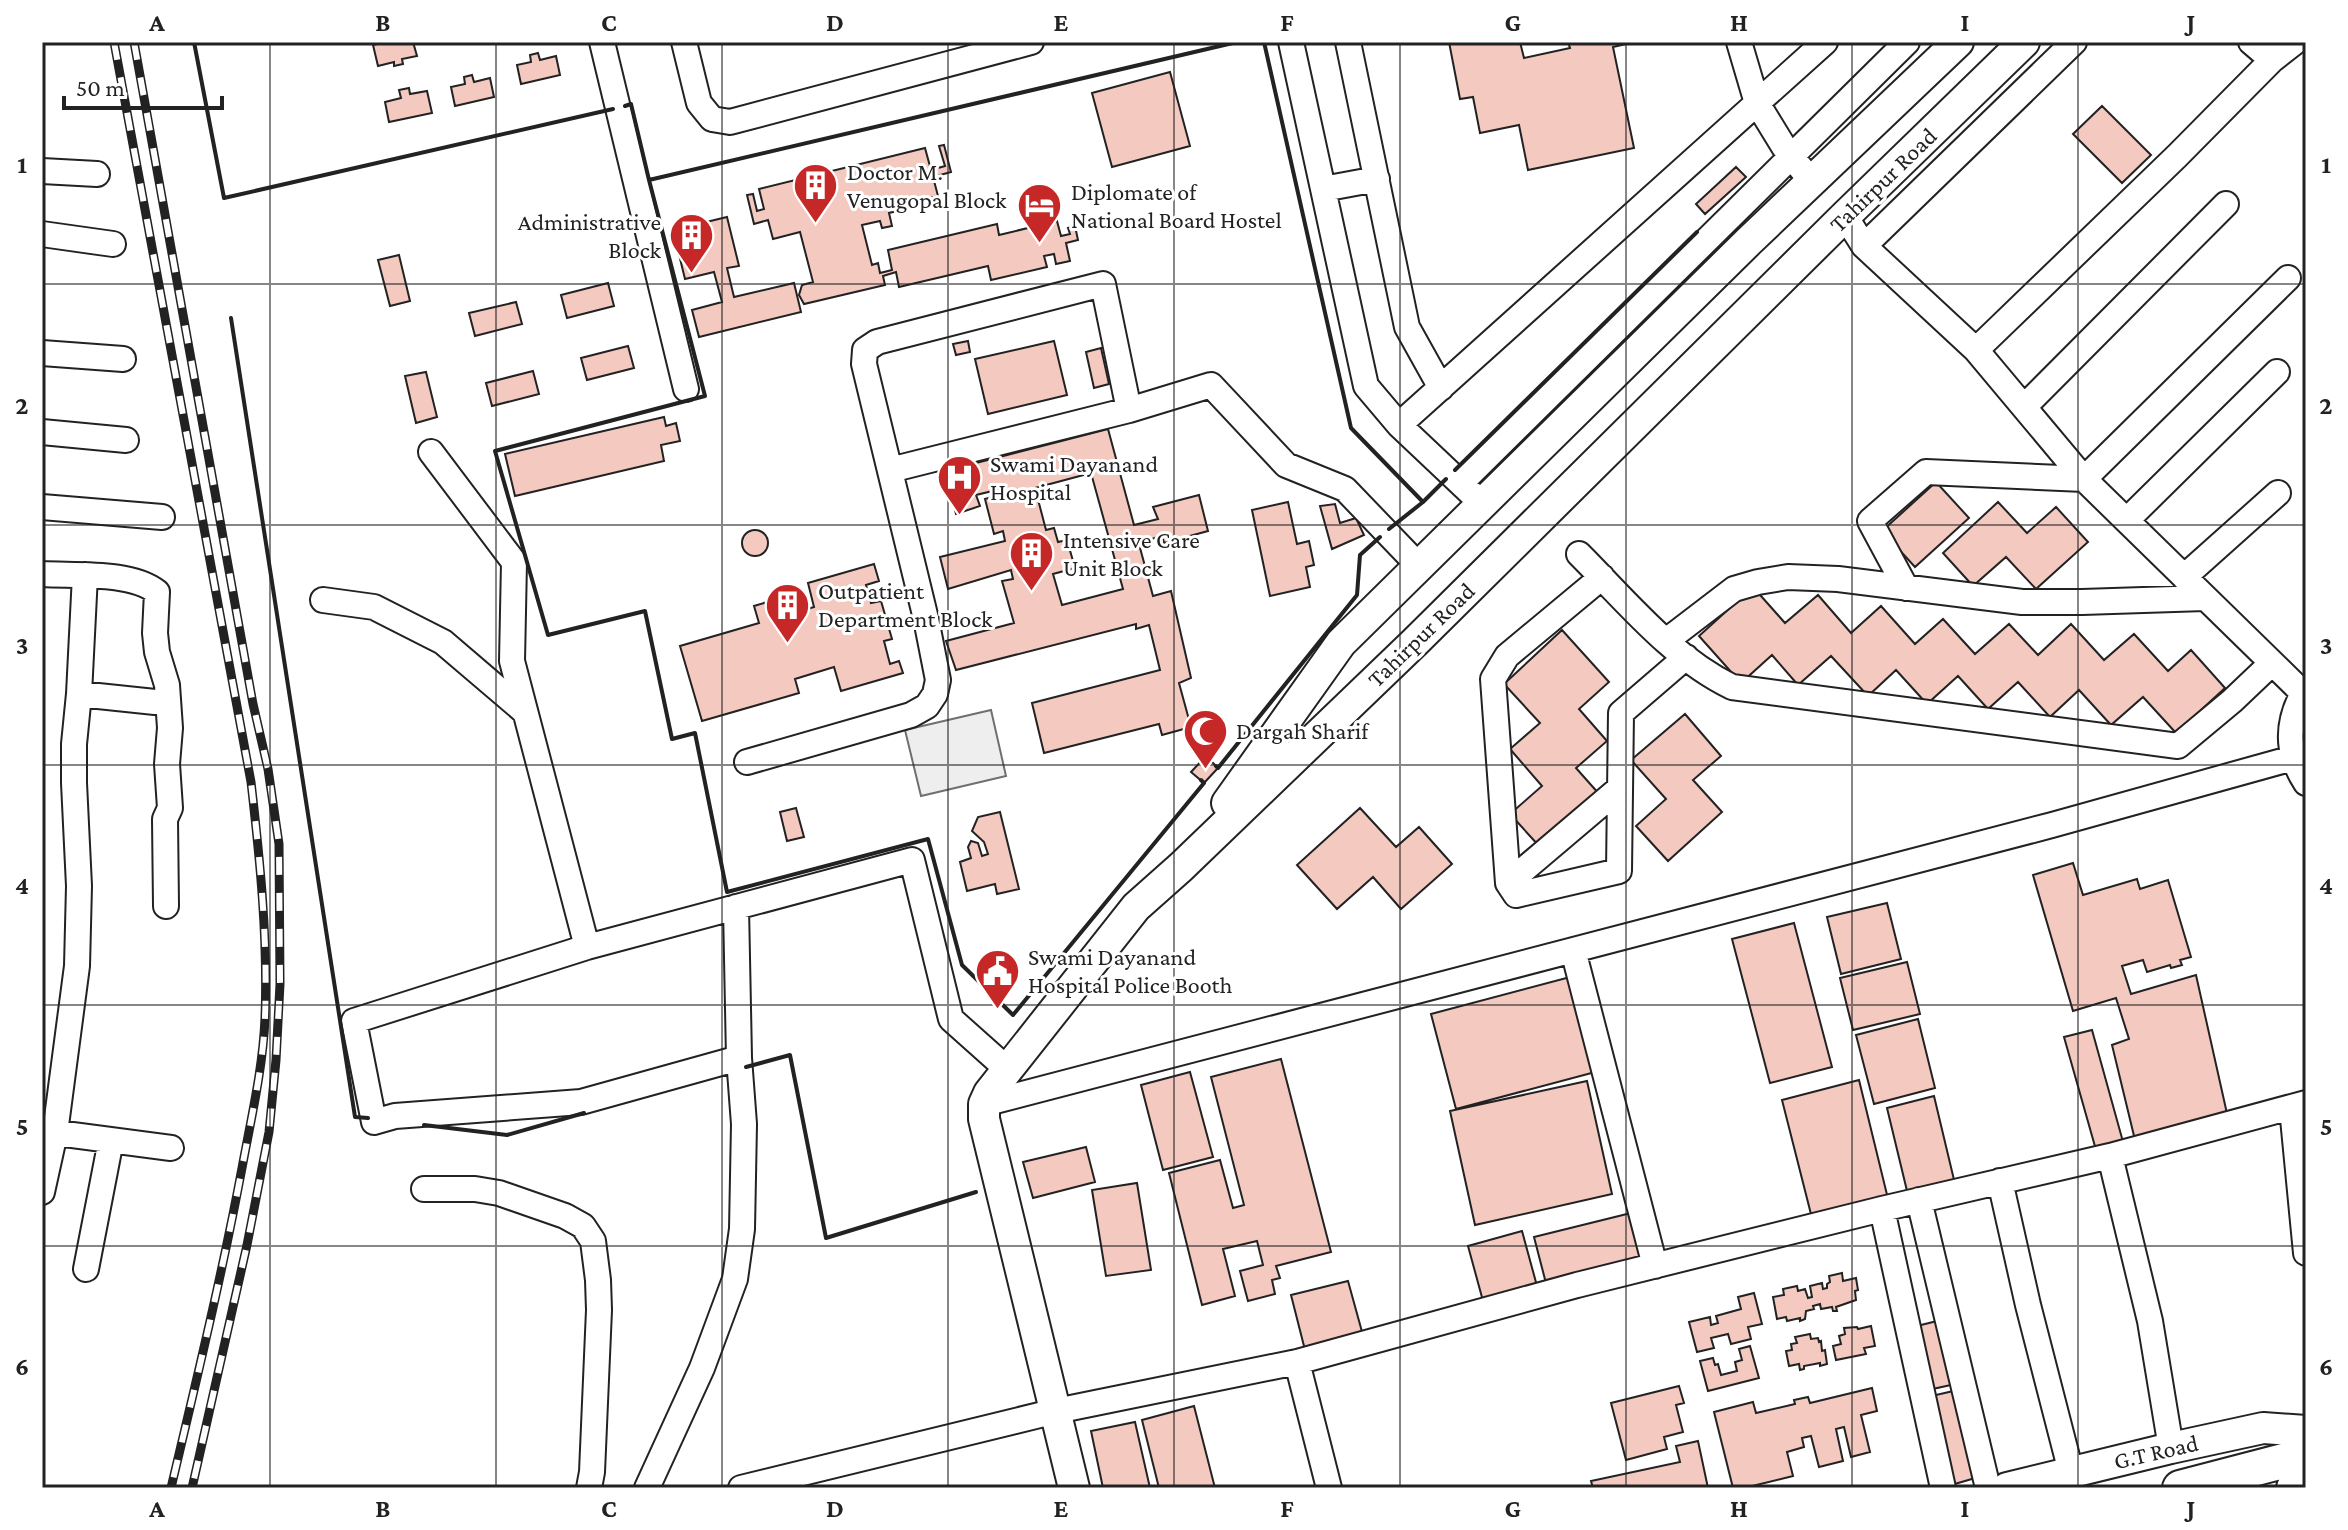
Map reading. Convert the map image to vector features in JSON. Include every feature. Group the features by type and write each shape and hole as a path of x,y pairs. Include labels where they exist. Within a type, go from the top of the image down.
{"highway":[{"path":"2180,1488 2306,1455"},
{"path":"2294,1488 2306,1485"}],"main road":[{"name":"Tahirpur Road","path":"1181,867 1341,643 1419,566 1471,494 1812,182 1958,42"},
{"name":"Tahirpur Road","path":"1181,867 2024,42"},
{"path":"1812,182 1845,216"},
{"path":"1304,695 1331,722"},
{"path":"1074,1488 984,1119 984,1104 1007,1069 1136,907 1181,867"},
{"name":"G.T Road","path":"2007,1488 2081,1480 2171,1448 2263,1428 2306,1433"},
{"path":"2081,1480 2123,1479 2306,1433"}],"street":[{"path":"602,42 686,389"},
{"path":"684,42 699,103 712,119 730,122 1031,42"},
{"path":"1291,42 1366,386 1399,425 1471,494 1791,156 1907,42"},
{"path":"1348,42 1407,327 1441,388"},
{"path":"1739,42 1757,103 1812,182"},
{"path":"1399,425 1825,42"},
{"path":"1864,246 2074,42"},
{"path":"2251,42 2272,60"},
{"path":"1976,350 2272,60 2295,42"},
{"path":"42,171 97,174"},
{"path":"1323,189 1377,179"},
{"path":"2024,407 2226,204"},
{"path":"1845,216 1864,246 1976,350 2084,479 2272,663 2304,690 2295,706 2290,731 2293,758 2306,783"},
{"path":"42,234 113,244"},
{"path":"1906,588 1870,521 1926,472 2084,479 2288,278"},
{"path":"747,762 911,715 927,706 935,694 938,680 926,619 864,364 865,350 877,342 1103,284 1129,410"},
{"path":"42,353 123,359"},
{"path":"2127,520 2277,372"},
{"path":"890,470 1129,410 1211,385 1286,465 1345,489 1419,566"},
{"path":"42,432 126,440"},
{"path":"431,452 514,562 512,661 587,947"},
{"path":"2184,577 2278,493"},
{"path":"42,507 162,517"},
{"path":"1579,554 1666,641 1706,674 1732,687 2178,746 2272,663"},
{"path":"42,574 130,580 149,585 157,592 155,633 167,685 170,728 167,764 170,808 165,819 166,906"},
{"path":"42,1192 48,1132 77,966 79,886 74,783 75,727 85,575"},
{"path":"1602,577 1507,656 1493,679 1508,883 1516,895 1619,871 1621,713 1686,657"},
{"path":"1666,641 1734,589 1788,577 1838,579 2022,602 2205,598"},
{"path":"323,600 374,607 443,642 525,712"},
{"path":"79,694 155,702"},
{"path":"984,1104 2052,825 2293,758"},
{"path":"1508,883 1620,788"},
{"path":"739,1058 581,1102 395,1116 374,1122 354,1021 587,947 912,860 951,1019 1007,1069"},
{"path":"647,1488 702,1368 735,1279 742,1229 744,1124 739,1058 736,907"},
{"path":"1573,950 1655,1266"},
{"path":"741,1488 1056,1411 1297,1362 1577,1285 2110,1156 2299,1105 2306,1253"},
{"path":"48,1132 171,1148"},
{"path":"86,1269 111,1140"},
{"path":"2110,1156 2150,1321 2171,1448"},
{"path":"2000,1181 2028,1305 2081,1480"},
{"path":"424,1189 475,1189 499,1193 565,1216 583,1226 593,1241 599,1310 589,1488"},
{"path":"1919,1200 1988,1488"},
{"path":"1882,1209 1943,1488"},
{"path":"1297,1362 1329,1488"}],"shaded area":[{"path":"991,710 1006,776 921,796 905,730"}],"building":[{"path":"413,42 417,56 402,59 403,64 394,66 394,62 378,66 373,45"},
{"path":"1449,42 1520,42 1524,58 1570,48 1568,42 1625,42 1613,47 1634,148 1528,170 1519,125 1480,133 1473,97 1460,99"},
{"path":"538,53 540,60 556,56 560,75 521,84 517,65 531,62 530,55"},
{"path":"1170,72 1190,146 1112,167 1092,93"},
{"path":"472,75 474,82 490,78 494,97 455,106 451,87 465,84 464,77"},
{"path":"409,88 410,94 427,91 432,113 389,122 385,102 401,98 399,90"},
{"path":"2102,106 2151,155 2122,183 2073,134"},
{"name":"Doctor M. Venugopal Block","path":"944,145 951,172 933,177 938,196 909,203 910,208 889,213 892,226 882,228 880,221 862,225 872,265 878,263 880,273 892,270 888,250 997,224 999,235 1057,221 1061,236 1070,234 1068,228 1075,226 1078,240 1066,243 1070,261 1056,264 1054,254 1044,256 1047,267 991,280 988,266 899,287 896,272 883,276 885,285 804,304 799,295 802,285 813,282 800,232 773,239 768,220 754,224 747,195 753,194 757,211 764,209 759,189 925,148 931,170 945,166 939,146"},
{"path":"1736,167 1746,177 1705,214 1696,204"},
{"name":"Administrative Block","path":"727,217 739,266 727,268 734,297 794,283 801,312 699,337 692,310 722,302 714,272 685,279 673,230"},
{"path":"399,255 410,301 390,306 378,260"},
{"path":"608,283 614,306 567,318 561,295"},
{"path":"516,302 522,324 475,336 469,313"},
{"path":"968,341 970,352 956,355 953,344"},
{"path":"1054,341 1067,395 988,414 975,359"},
{"path":"628,346 634,368 587,380 581,358"},
{"path":"1101,348 1109,384 1094,388 1086,352"},
{"path":"533,371 539,394 492,406 486,383"},
{"path":"426,372 437,417 416,423 405,376"},
{"path":"664,417 666,426 676,423 680,441 661,445 664,461 515,496 505,454"},
{"name":"Intensive Care Unit Block","path":"1108,429 1134,525 1158,519 1153,507 1199,495 1208,531 1164,543 1162,535 1139,544 1153,596 1171,591 1191,678 1179,683 1191,727 1162,735 1159,724 1044,753 1032,703 1160,670 1149,625 1136,629 1136,624 956,670 946,641 1014,623 1002,581 1013,579 1011,570 948,589 940,557 1005,541 1003,531 994,534 985,499 1007,493 1005,488 976,495 980,506 956,514 945,471","holes":["1091,473 1123,589 1062,605 1053,574 1075,568 1067,540 1058,542 1054,528 1046,530 1035,488"]},
{"path":"1936,482 1969,518 1915,567 1882,531"},
{"path":"1288,502 1297,544 1309,541 1314,565 1306,567 1310,587 1270,596 1252,510"},
{"path":"1998,502 2027,533 2056,507 2088,542 2036,589 2006,557 1973,586 1943,553"},
{"path":"1335,504 1340,523 1356,518 1364,535 1332,549 1320,506"},
{"path":"755,530 764,534 768,543 764,552 755,556 746,552 742,543 746,534"},
{"name":"Outpatient Department Block","path":"874,564 879,581 866,585 871,603 881,601 892,639 884,641 890,664 899,661 903,673 841,691 834,667 795,679 799,693 702,721 680,646 759,623 754,606 791,595 797,612 814,607 808,583"},
{"path":"1753,587 1785,623 1818,595 1851,633 1881,606 1915,644 1943,619 1975,654 2009,624 2038,655 2071,624 2104,660 2134,634 2168,671 2191,650 2225,688 2176,733 2143,697 2111,725 2079,690 2050,717 2018,682 1988,709 1958,676 1927,704 1896,670 1868,696 1831,656 1798,685 1772,655 1741,683 1699,636"},
{"path":"1562,630 1609,682 1579,709 1607,741 1576,768 1600,795 1540,847 1510,814 1542,786 1510,749 1540,723 1504,684"},
{"path":"1685,714 1721,756 1693,780 1722,812 1668,861 1636,826 1666,799 1631,760"},
{"name":"Dargah Sharif","path":"1206,756 1218,768 1204,783 1191,772"},
{"path":"796,808 804,837 787,841 780,812"},
{"path":"1360,808 1396,847 1419,827 1452,864 1401,909 1373,877 1337,909 1297,865"},
{"path":"1000,812 1019,889 997,894 995,884 967,891 960,862 971,858 968,847 971,841 978,843 982,856 988,854 984,842 972,831 978,817"},
{"path":"2073,863 2083,895 2137,879 2140,889 2168,880 2191,957 2180,960 2182,965 2147,972 2143,960 2122,966 2131,994 2196,975 2228,1118 2135,1140 2112,1045 2129,1039 2116,998 2073,1011 2033,875"},
{"path":"1887,903 1901,959 1841,974 1827,917"},
{"path":"1794,923 1832,1067 1770,1083 1732,939"},
{"path":"1907,962 1920,1014 1853,1030 1840,978"},
{"path":"1574,976 1599,1071 1456,1109 1431,1014"},
{"path":"1918,1019 1935,1088 1874,1104 1856,1035"},
{"path":"2092,1030 2125,1149 2098,1157 2064,1037"},
{"path":"1281,1059 1331,1252 1276,1266 1280,1278 1272,1280 1275,1294 1248,1301 1240,1271 1263,1265 1257,1241 1223,1249 1235,1296 1202,1305 1169,1173 1220,1160 1233,1208 1244,1205 1211,1077"},
{"path":"1190,1072 1213,1157 1163,1170 1141,1085"},
{"path":"1859,1080 1890,1207 1814,1226 1782,1100"},
{"path":"1587,1081 1612,1194 1475,1225 1450,1111"},
{"path":"1934,1096 1955,1184 1908,1195 1887,1108"},
{"path":"1086,1147 1095,1182 1033,1198 1023,1162"},
{"path":"1137,1183 1151,1270 1106,1276 1092,1190"},
{"path":"1631,1213 1644,1266 1548,1291 1534,1237"},
{"path":"1522,1231 1537,1286 1483,1301 1468,1246"},
{"path":"1842,1273 1843,1281 1856,1278 1856,1300 1836,1307 1837,1311 1833,1311 1832,1307 1821,1309 1820,1304 1813,1306 1814,1309 1806,1311 1805,1319 1800,1321 1800,1318 1787,1321 1786,1317 1777,1319 1773,1297 1784,1295 1783,1289 1797,1286 1798,1291 1805,1289 1808,1298 1812,1297 1810,1286 1822,1283 1823,1289 1827,1288 1829,1276"},
{"path":"1348,1281 1364,1339 1306,1354 1291,1295"},
{"path":"1754,1293 1762,1324 1748,1327 1751,1339 1731,1344 1728,1334 1711,1338 1714,1348 1697,1352 1689,1322 1710,1317 1711,1325 1718,1323 1716,1316 1741,1309 1738,1297"},
{"path":"1945,1319 1960,1383 1928,1390 1913,1327"},
{"path":"1871,1326 1875,1346 1864,1348 1866,1354 1836,1360 1833,1346 1841,1344 1839,1336 1845,1334 1844,1328"},
{"path":"1810,1334 1811,1339 1821,1341 1827,1364 1804,1366 1800,1370 1799,1364 1789,1366 1786,1351 1792,1350 1791,1344 1797,1343 1795,1337"},
{"path":"1750,1346 1759,1378 1708,1391 1700,1361 1713,1358 1721,1375 1737,1371 1735,1362 1742,1360 1739,1349"},
{"path":"1679,1386 1684,1403 1676,1405 1683,1432 1664,1437 1667,1449 1626,1460 1611,1403"},
{"path":"1872,1388 1877,1411 1861,1415 1870,1452 1851,1457 1844,1427 1836,1429 1843,1461 1819,1467 1811,1436 1802,1438 1804,1447 1787,1452 1793,1476 1733,1488 1714,1412 1753,1402 1756,1413 1795,1404 1794,1400 1808,1397 1810,1403"},
{"path":"1962,1389 1982,1476 1948,1486 1923,1398"},
{"path":"1194,1406 1215,1488 1159,1488 1142,1420"},
{"path":"1135,1422 1150,1488 1103,1488 1091,1431"},
{"path":"1698,1441 1708,1488 1593,1488 1591,1481 1680,1462 1676,1446"}],"railway":[{"path":"114,42 251,782 264,929 265,1018 256,1093 217,1288 171,1488"},
{"path":"134,42 253,704 268,769 279,844 280,984 269,1132 192,1488"}],"wall":[{"path":"194,42 224,198 613,109"},
{"path":"1201,780 1204,783 1013,1015 962,965 928,839 727,892 695,733 672,739 645,611 548,635 495,451 705,396 649,180 1237,42"},
{"path":"1264,42 1351,428 1423,502"},
{"path":"625,106 631,104 649,180 653,179"},
{"path":"1455,470 1697,232"},
{"path":"231,318 355,1117 368,1118"},
{"path":"1389,529 1446,479"},
{"path":"1216,766 1218,768 1357,595 1360,555 1380,537"},
{"path":"746,1067 790,1055 826,1238 976,1192"},
{"path":"424,1125 507,1135 584,1113"}],"place":[{"name":"Doctor M. Venugopal Block","path":"816,225"},
{"name":"Diplomate of National Board Hostel","path":"1040,245"},
{"name":"Administrative Block","path":"692,275"},
{"name":"Swami Dayanand Hospital","path":"959,517"},
{"name":"Intensive Care Unit Block","path":"1032,593"},
{"name":"Outpatient Department Block","path":"787,644"},
{"name":"Dargah Sharif","path":"1205,770"},
{"name":"Swami Dayanand Hospital Police Booth","path":"997,1010"}]}
